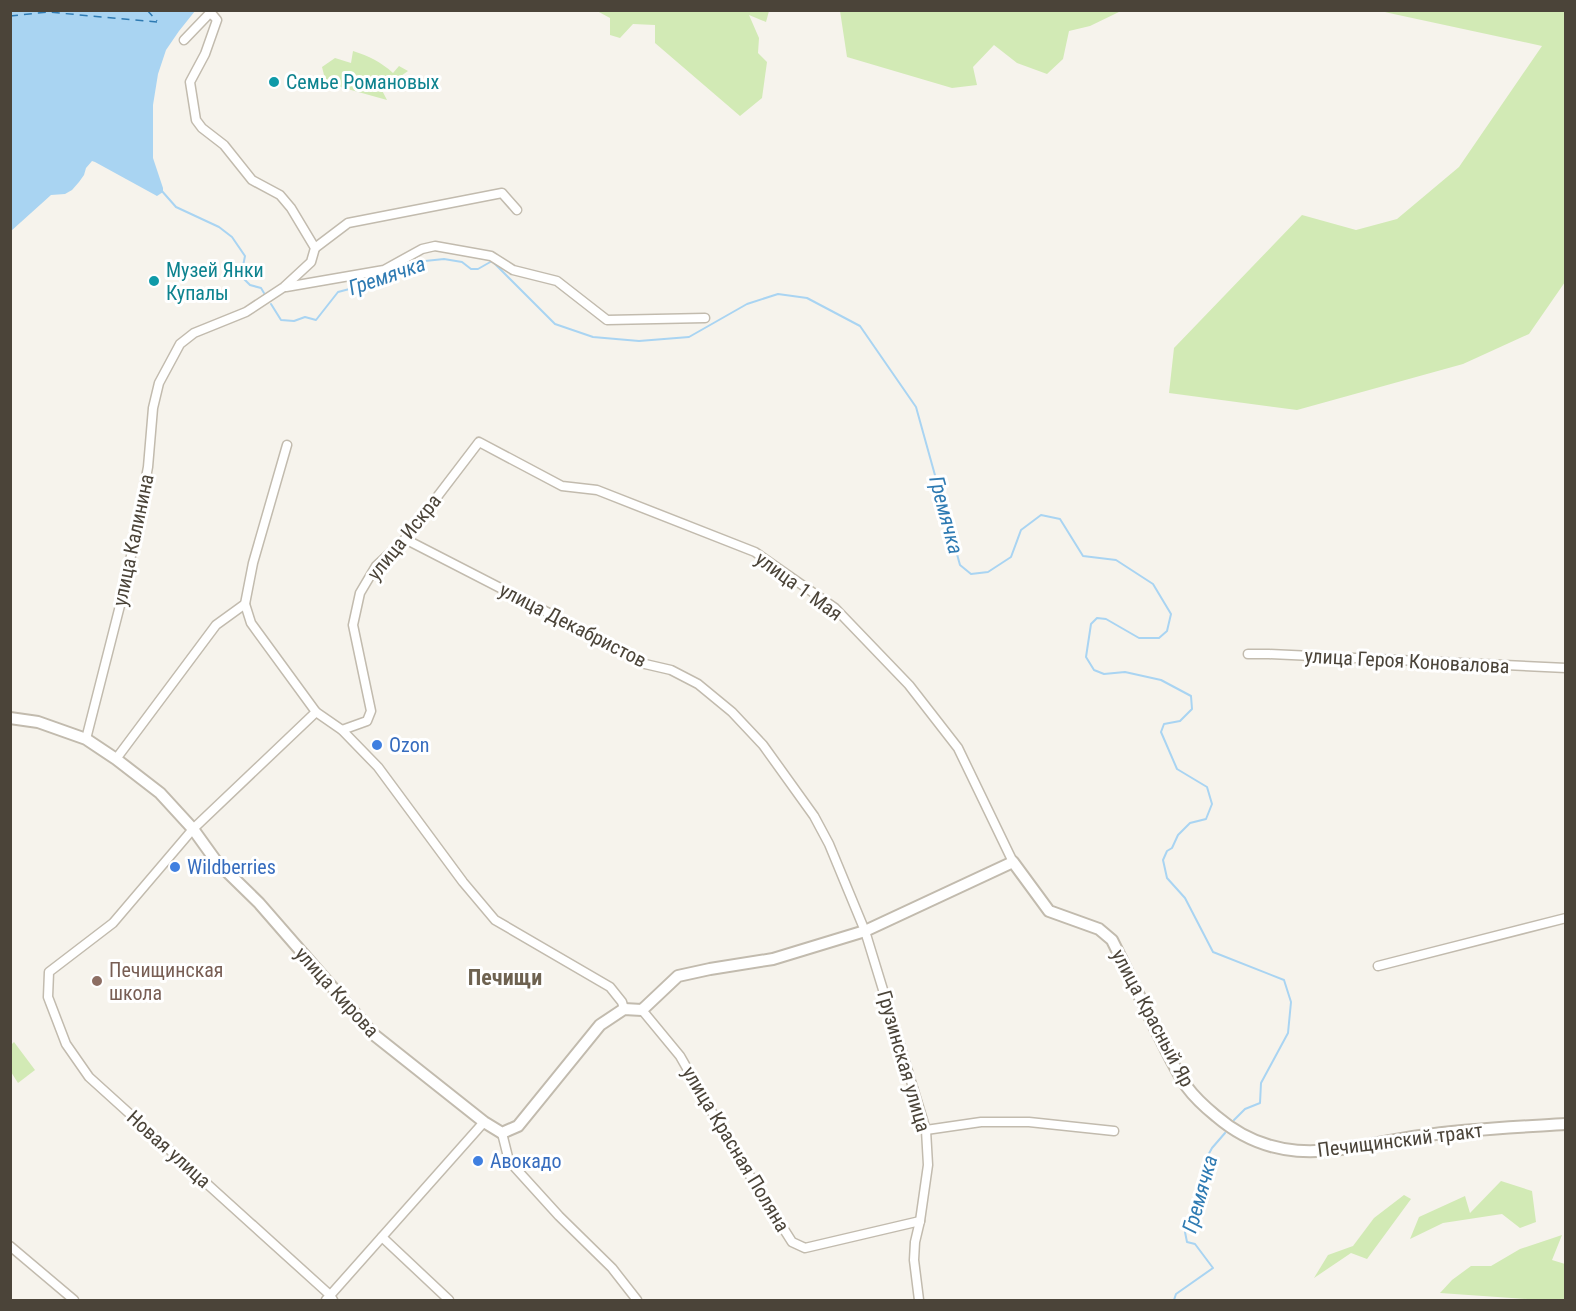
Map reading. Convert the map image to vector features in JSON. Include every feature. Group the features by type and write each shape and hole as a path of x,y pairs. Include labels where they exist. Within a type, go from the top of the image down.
{"street":[{"path":"184,40 207,15 212,14 215,17 217,20 205,54 190,82 196,120 202,128 224,145 252,180 280,195 315,248"},
{"path":"284,287 311,262 315,248 348,223 502,193 517,210"},
{"path":"284,287 384,270 422,249 435,246 491,256 513,270 557,281 607,320 705,318"},
{"name":"улица Калинина","path":"86,739 126,582 148,466 153,408 159,383 180,344 194,333 246,312 284,287"},
{"name":"улица Искра","path":"342,730 367,721 371,711 353,625 360,593 376,566 405,539 479,442"},
{"name":"улица 1 Мая","path":"479,442 562,486 597,490 755,552 835,608 909,685 958,748 1013,862"},
{"path":"287,445 253,563 245,604 251,623 316,712 342,730 378,766 463,882 495,920 610,987 622,1002 624,1009"},
{"name":"улица Декабристов","path":"405,539 609,644 633,659 671,670 698,684 732,712 763,745 809,809 829,844 865,930"},
{"path":"116,759 216,625 245,604"},
{"name":"улица Героя Коновалова","path":"1248,654 1566,668"},
{"path":"193,829 316,712"},
{"name":"улица Кирова","path":"10,717 38,722 86,739 160,793 193,829 216,861 259,903 373,1034 484,1122 502,1133"},
{"name":"Новая улица","path":"193,829 113,923 49,972 48,997 66,1044 89,1077 330,1299"},
{"path":"637,1300 612,1268 559,1216 509,1161 502,1133 518,1126 600,1024 624,1009 642,1010 678,976 773,959 865,930 1013,862"},
{"name":"улица Красный Яр","path":"1013,862 1049,911 1099,929 1112,940 1186,1086 1210,1111"},
{"path":"1378,966 1566,918"},
{"name":"Грузинская улица","path":"865,930 926,1130 928,1165 914,1260 919,1300"},
{"name":"улица Красная Поляна","path":"642,1010 680,1056 733,1149 792,1242 805,1248 920,1221"},
{"name":"Печищинский тракт","path":"1210,1111 1226,1125 1266,1146 1308,1152 1471,1130 1566,1124"},
{"path":"330,1299 484,1122"},
{"path":"926,1130 981,1122 1029,1122 1114,1131"},
{"path":"382,1237 449,1300"},
{"path":"10,1246 75,1300"}],"green space":[{"path":"840,10 1121,11 1090,26 1069,31 1063,59 1047,74 1017,63 994,45 973,67 977,85 952,88 847,57"},
{"path":"597,11 769,11 766,22 749,15 759,38 758,53 767,62 762,98 740,116 655,43 655,25 633,24 620,38 610,35 610,18"},
{"path":"1381,11 1565,11 1565,282 1529,334 1463,364 1297,410 1169,393 1174,348 1302,215 1356,230 1397,219 1459,167 1542,46"},
{"path":"353,51 374,60 393,73 399,66 408,71 398,78 401,86 389,87 375,77 387,100 326,83 322,67 335,58 351,63"},
{"path":"14,1042 35,1070 18,1083 11,1072 11,1045"},
{"path":"1501,1181 1532,1191 1536,1222 1520,1228 1502,1214 1443,1223 1410,1239 1419,1217 1465,1196 1470,1213"},
{"path":"1404,1195 1411,1199 1367,1259 1351,1253 1314,1278 1328,1255 1353,1246 1374,1218"},
{"path":"1562,1235 1552,1260 1565,1264 1565,1300 1440,1293 1452,1280 1471,1266 1491,1266 1520,1249"}],"water":[{"path":"11,10 195,11 166,50 158,74 153,105 153,158 163,192 157,196 92,161 72,190 65,194 51,195 11,231"}],"waterway":[{"name":"Гремячка","path":"161,190 176,207 219,227 232,237 245,256 241,276 250,285 261,288 264,293"},
{"name":"Гремячка","path":"271,304 281,320 294,321 305,317 316,320 338,292 395,277 425,261 444,259 462,262 471,269 478,269 492,261 555,324 593,337 639,341 689,337 747,304 778,294 807,298 860,326 916,407 960,565 971,574 988,572 1011,557 1021,530 1041,515 1060,519 1083,556 1116,560 1153,584 1171,614 1167,631 1159,638 1139,638 1106,619 1097,618 1091,624 1086,657 1094,670 1104,674 1125,672 1161,680 1191,696 1192,709 1180,721 1164,724 1161,732 1177,769 1207,787 1212,804 1206,819 1190,823 1178,835 1172,848 1167,851 1163,860 1167,878 1185,898 1213,952 1284,980 1291,1002 1288,1033 1261,1083 1260,1103 1245,1109 1234,1120"},
{"name":"Гремячка","path":"1174,1300 1176,1294 1213,1268 1195,1244 1187,1242 1185,1232 1196,1222 1206,1159 1225,1133"}],"ferry route":[{"path":"147,10 157,21"},
{"path":"10,16 48,12 157,22"}],"place":[{"name":"Семье Романовых","path":"274,82"},
{"name":"Музей Янки Купалы","path":"154,281"},
{"name":"Ozon","path":"377,745"},
{"name":"Wildberries","path":"175,867"},
{"name":"Печищинская школа","path":"97,981"},
{"name":"Авокадо","path":"478,1161"}],"district":[{"name":"Печищи","path":"505,977"}]}
